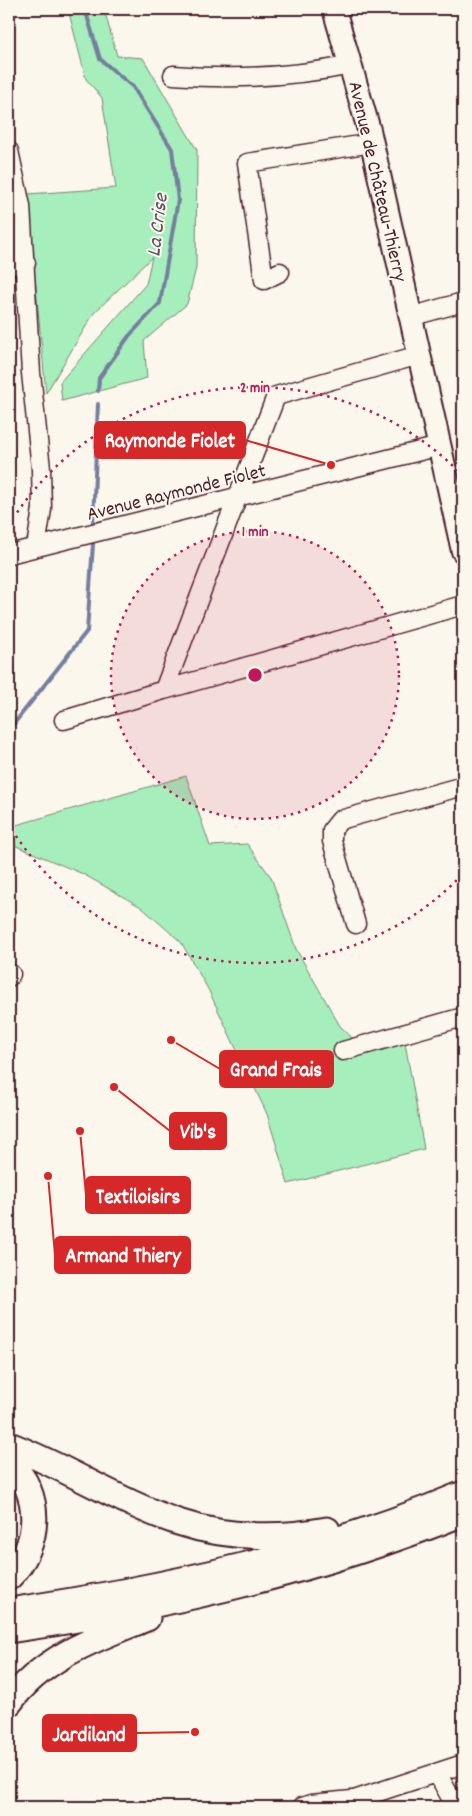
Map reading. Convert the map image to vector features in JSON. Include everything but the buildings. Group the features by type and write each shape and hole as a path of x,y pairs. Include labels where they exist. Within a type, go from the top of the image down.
{"highway":[{"path":"9,1445 156,1513 216,1532 248,1535 298,1534 400,1518"},
{"path":"9,1463 18,1473 29,1492 34,1516 29,1549 24,1560 9,1577"},
{"path":"9,1611 116,1594 207,1575 300,1551 400,1518 463,1494"},
{"path":"9,1630 124,1612 211,1593 351,1554 463,1513"},
{"path":"9,1703 34,1674 63,1654 89,1641 211,1593"}],"main road":[{"name":"Avenue de Château-Thierry","path":"334,9 352,64 372,143 463,551"}],"street":[{"path":"173,76 220,79 277,77 352,64"},
{"path":"280,272 264,280 247,164 372,143"},
{"path":"9,150 20,206 17,264 41,469 42,509 36,547"},
{"path":"410,317 463,302"},
{"path":"164,690 276,396 419,354"},
{"name":"Avenue Raymonde Fiolet","path":"9,554 237,499 440,446"},
{"path":"42,509 54,526 58,541"},
{"path":"64,720 463,605"},
{"path":"356,924 332,841 332,830 340,820 463,786"},
{"path":"343,1051 463,1017"},
{"path":"340,1807 357,1799 463,1764"},
{"path":"437,1772 456,1807"},
{"path":"302,1807 311,1804 357,1799"}],"green space":[{"path":"68,9 104,9 117,56 143,58 197,150 196,268 187,304 144,341 147,378 62,401 60,382 146,284 152,257 94,313 46,393 27,194 116,188 102,98 86,79"},
{"path":"186,776 210,846 247,844 271,877 296,949 340,1026 363,1048 404,1037 424,1149 288,1184 267,1114 208,989 181,942 141,907 83,874 9,843 13,826"}],"waterway":[{"name":"La Crise","path":"85,9 100,59 133,87 172,149 178,200 160,303 129,336 99,378 98,391"},
{"name":"La Crise","path":"93,522 98,404"},
{"name":"La Crise","path":"9,730 87,631 93,544"}],"place":[{"name":"Raymonde Fiolet","path":"331,465"},
{"name":"Grand Frais","path":"171,1040"},
{"name":"Vib's","path":"114,1087"},
{"name":"Textiloisirs","path":"80,1131"},
{"name":"Armand Thiery","path":"48,1176"},
{"name":"Jardiland","path":"195,1732"}]}
